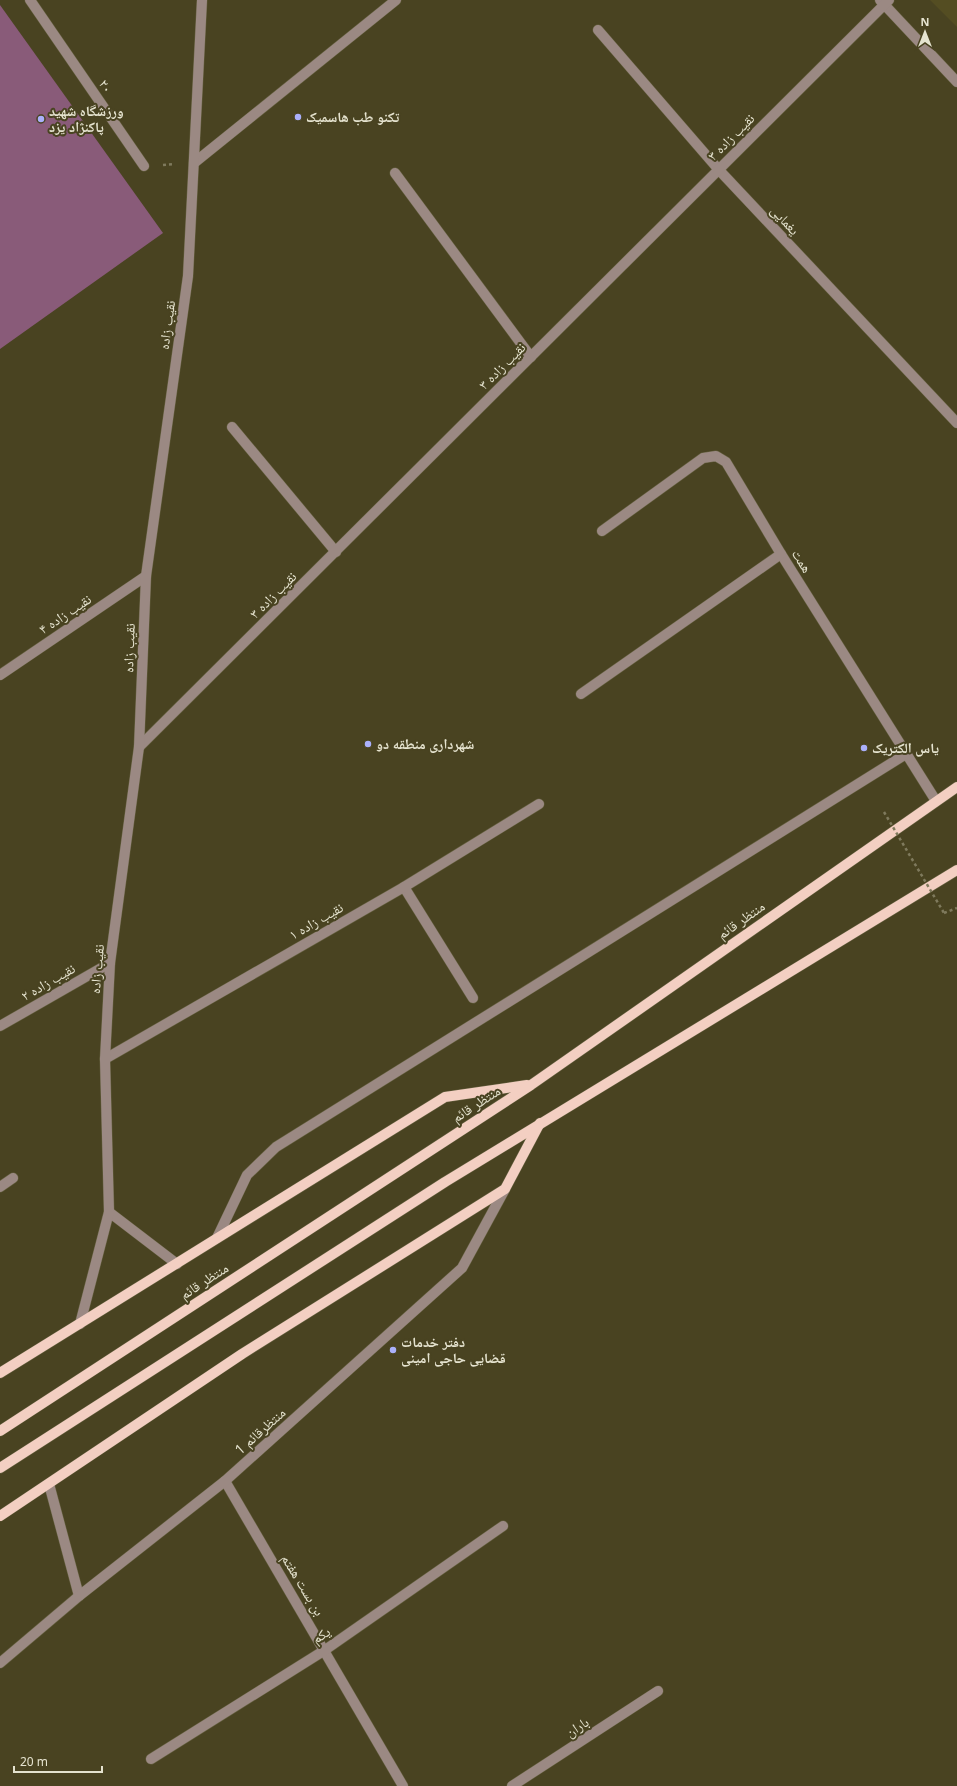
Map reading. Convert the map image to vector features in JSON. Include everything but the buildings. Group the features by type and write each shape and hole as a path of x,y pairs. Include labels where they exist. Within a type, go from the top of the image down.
{"main road":[{"name":"منتظر قائم","path":"0,1431 531,1085 936,800 957,787"},
{"path":"0,1468 445,1182 957,870"},
{"path":"0,1373 445,1097 531,1085"},
{"path":"0,1516 242,1354 505,1189 540,1123"}],"street":[{"name":"۲۰","path":"30,0 144,166"},
{"name":"نقیب زاده","path":"80,1324 109,1212 105,1059 110,963 139,747 146,576 188,276 202,0"},
{"path":"194,163 396,0"},
{"path":"884,1 957,82"},
{"name":"نقیب زاده ۳","path":"139,747 719,170 884,1"},
{"name":"یغمایی","path":"598,30 719,170 957,423"},
{"path":"395,173 531,357"},
{"path":"232,426 336,552"},
{"name":"همت","path":"602,531 703,458 716,456 726,462 781,554 936,800"},
{"path":"581,694 781,554"},
{"name":"نقیب زاده ۴","path":"0,675 146,576"},
{"path":"218,1238 247,1176 276,1147 906,754"},
{"name":"نقیب زاده ۱","path":"105,1059 404,887 539,804"},
{"path":"404,887 473,998"},
{"name":"نقیب زاده ۲","path":"0,1026 110,963"},
{"path":"0,1187 14,1178"},
{"name":"منتظرقائم 1","path":"0,1663 79,1596 225,1481 462,1268 505,1189"},
{"path":"109,1212 177,1264"},
{"name":"بن بست هفتم","path":"225,1481 403,1786"},
{"path":"49,1484 79,1596"},
{"name":"یکم","path":"151,1759 325,1650 502,1526"},
{"name":"باران","path":"512,1786 658,1691"}],"path":[{"path":"144,166 194,163"},
{"path":"884,812 944,914 957,908"}],"shaded area":[{"path":"930,0 957,0 957,27"},
{"name":"ورزشگاه شهید پاکنژاد یزد","path":"0,5 163,233 0,349"}],"place":[{"name":"تکنو طب هاسمیک","path":"298,117"},
{"name":"ورزشگاه شهید پاکنژاد یزد","path":"41,119"},
{"name":"شهرداری منطقه دو","path":"368,744"},
{"name":"یاس الکتریک","path":"864,748"},
{"name":"دفتر خدمات قضایی حاجی امینی","path":"393,1350"}]}
